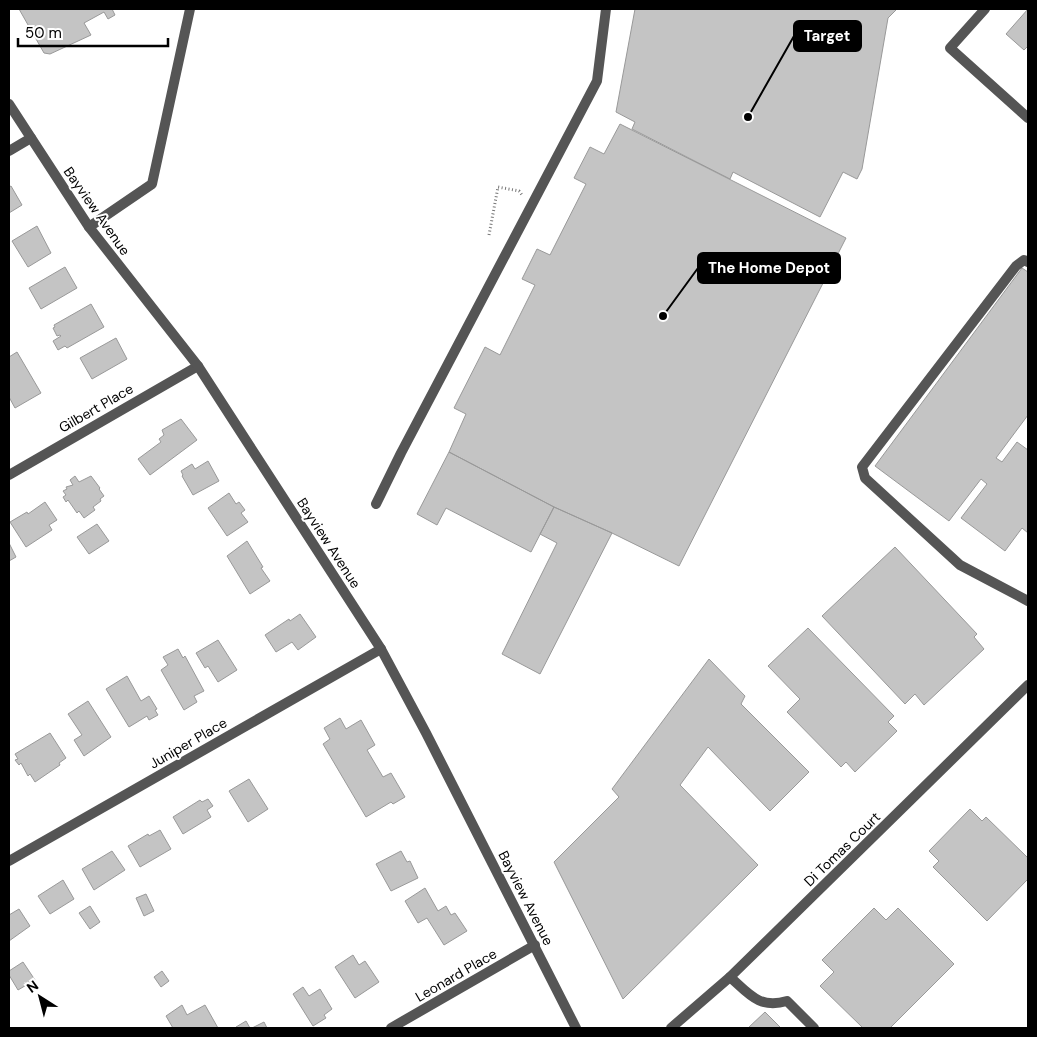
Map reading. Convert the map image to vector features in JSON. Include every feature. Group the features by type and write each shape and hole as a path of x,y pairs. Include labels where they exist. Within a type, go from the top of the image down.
{"street":[{"path":"89,227 152,184 190,9"},
{"path":"376,504 405,445 597,81 606,9"},
{"path":"985,9 950,48 1028,118"},
{"name":"Bayview Avenue","path":"9,104 89,227 198,366 381,649 535,945 576,1028"},
{"path":"9,151 31,138"},
{"path":"1028,262 1024,260 1016,266 862,466 865,478 960,565 1028,601"},
{"name":"Gilbert Place","path":"9,475 198,366"},
{"name":"Juniper Place","path":"9,861 381,649"},
{"name":"Di Tomas Court","path":"671,1028 730,977 1028,685"},
{"name":"Leonard Place","path":"391,1028 535,945"},
{"path":"730,977 756,1001 776,1004 787,1001 814,1028"}],"path":[{"path":"488,235 498,187 518,191 530,207"}],"building":[{"path":"19,9 112,9 115,15 108,19 104,12 84,23 91,35 50,54 44,53"},
{"path":"635,9 897,9 888,18 862,169 857,179 843,172 820,217 733,172 730,179 632,129 635,122 616,112"},
{"path":"1028,9 1028,46 1024,50 1006,34"},
{"path":"620,124 846,238 679,566 554,507 449,452 466,414 454,408 485,347 500,355 535,285 522,279 537,249 550,255 586,184 574,178 590,147 604,154"},
{"path":"11,186 22,205 9,213 9,187"},
{"path":"37,226 51,253 28,267 12,241"},
{"path":"65,267 77,288 41,309 29,288"},
{"path":"1022,268 1028,272 1028,415 996,458 1002,462 1017,442 1028,450 1028,533 1022,528 1005,551 961,518 987,484 981,479 949,521 875,466"},
{"path":"91,304 104,327 67,348 65,346 58,350 53,341 61,336 57,336 53,328 55,327 54,325"},
{"path":"116,338 127,359 92,379 80,358"},
{"path":"17,352 41,393 15,408 9,397 9,357"},
{"path":"181,419 197,440 150,475 138,459 161,442 159,439 164,435 162,430"},
{"path":"449,452 554,507 531,552 446,508 437,525 417,514"},
{"path":"208,461 219,481 193,495 181,471 192,464 195,469"},
{"path":"75,476 79,482 91,476 104,496 93,507 95,510 84,518 63,497 66,495 63,491 67,489 66,487 73,485 70,480"},
{"path":"229,493 236,504 239,502 245,510 241,513 248,522 227,536 208,508"},
{"path":"45,502 57,520 49,525 52,530 26,547 10,522 27,512 28,514"},
{"path":"554,507 612,533 540,674 502,654 557,543 540,534"},
{"path":"97,524 109,541 89,554 77,537"},
{"path":"247,541 270,581 250,594 227,556"},
{"path":"9,543 16,557 9,561"},
{"path":"895,547 977,634 974,637 984,649 924,705 915,694 905,704 822,616"},
{"path":"300,614 316,637 298,650 292,642 276,652 265,635"},
{"path":"808,628 894,716 888,722 897,731 855,772 846,762 841,767 787,712 800,699 768,666"},
{"path":"218,640 237,670 218,682 208,666 205,668 196,653"},
{"path":"178,649 183,658 185,656 204,691 194,696 197,702 184,710 161,670 168,665 163,657"},
{"path":"709,659 745,696 741,704 809,772 770,811 708,747 680,785 758,865 623,999 554,862 619,797 612,789"},
{"path":"127,676 141,701 149,696 157,709 155,710 158,715 149,720 147,716 129,727 106,689"},
{"path":"88,701 111,737 84,756 74,740 82,735 68,714"},
{"path":"340,718 346,729 361,720 375,745 367,750 383,777 391,773 405,797 393,804 391,802 366,817 323,744 330,739 324,728"},
{"path":"50,733 66,758 59,763 60,765 35,782 30,774 28,776 21,763 19,765 15,760 18,759 15,754"},
{"path":"249,779 268,809 248,822 229,791"},
{"path":"208,799 213,806 207,810 211,817 183,834 173,817 200,800 202,802"},
{"path":"970,809 982,821 986,817 1028,858 1028,879 987,921 933,867 939,861 929,851"},
{"path":"160,830 171,849 140,867 128,846 148,834 149,836"},
{"path":"112,851 125,870 94,890 82,869"},
{"path":"401,851 407,862 410,861 418,878 391,891 376,864"},
{"path":"63,880 74,899 50,914 38,896"},
{"path":"425,888 438,911 446,906 451,915 455,913 467,931 444,945 427,918 418,923 405,901"},
{"path":"146,894 154,911 144,916 136,898"},
{"path":"90,906 100,922 90,929 79,913"},
{"path":"874,908 886,920 898,908 954,964 890,1028 863,1028 820,986 834,972 822,960"},
{"path":"19,909 30,926 9,941 9,915"},
{"path":"353,955 359,965 365,961 379,982 355,998 335,967"},
{"path":"23,962 35,980 18,990 9,975 9,971"},
{"path":"162,971 169,981 161,987 154,977"},
{"path":"303,987 309,996 320,989 332,1009 324,1015 326,1018 313,1026 293,994"},
{"path":"182,1005 187,1015 205,1005 218,1028 173,1028 166,1016"},
{"path":"765,1012 781,1028 748,1028"},
{"path":"246,1021 250,1028 236,1027"},
{"path":"264,1022 267,1028 252,1028"}],"place":[{"name":"Target","path":"748,117"},
{"name":"The Home Depot","path":"663,316"}]}
